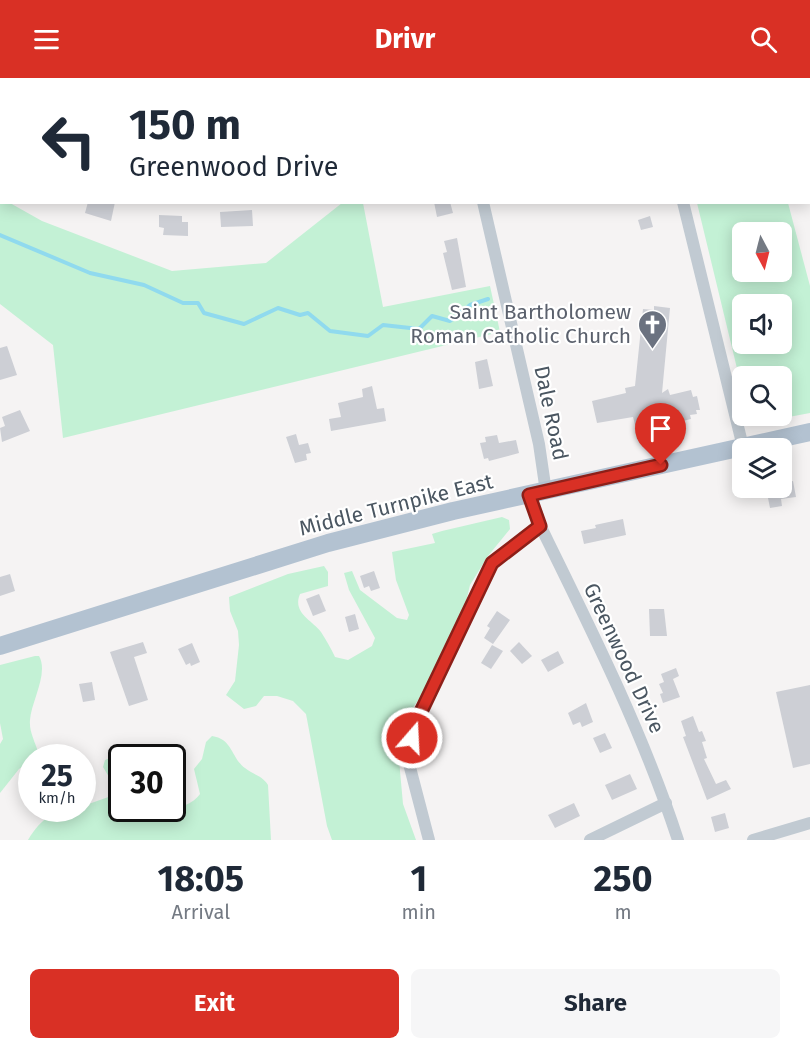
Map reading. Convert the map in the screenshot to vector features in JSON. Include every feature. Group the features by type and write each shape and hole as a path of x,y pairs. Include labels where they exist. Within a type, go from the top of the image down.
{"main road":[{"name":"Middle Turnpike East","path":"783,438 810,432"},
{"name":"Middle Turnpike East","path":"0,646 328,543 732,450"}],"street":[{"name":"Dale Road","path":"483,204 536,433 538,494"},
{"path":"683,204 741,438"},
{"name":"Greenwood Drive","path":"538,494 540,526 625,705 666,803 678,840"},
{"path":"429,840 407,756 417,720 492,563 540,526"},
{"path":"590,840 666,803"},
{"path":"753,840 810,823"}],"green space":[{"path":"0,204 12,204 42,221 172,271 266,263 341,204 363,204 383,307 490,286 500,332 63,438 53,345 0,304"},
{"path":"697,204 788,204 810,286 810,413 792,416 792,366 736,366 734,354 792,354 792,294 732,294 732,348"},
{"path":"502,517 509,520 510,529 488,556 470,585 464,610 427,688 414,706 405,726 399,756 403,804 416,840 332,840 327,826 306,714 293,701 277,696 264,696 256,706 244,709 226,695 235,681 239,645 238,631 230,611 229,597 288,574 324,566 328,572 328,586 300,594 299,606 304,616 321,632 335,657 348,660 372,646 375,638 349,590 344,573 352,571 360,590 397,618 407,620 409,615 396,580 392,552 435,543 432,534"},
{"path":"35,656 39,656 42,663 41,679 30,724 35,744 18,744 18,770 0,793 0,744 3,739 0,723 0,665"},
{"path":"212,736 224,741 240,764 263,779 268,785 271,840 28,840 42,822 96,822 96,801 108,797 108,822 186,822 186,804 200,794 194,769 202,759 206,742"},
{"path":"108,759 108,775 103,767 105,760"}],"building":[{"path":"87,204 115,204 111,221 85,213"},
{"path":"434,204 451,204 453,213 437,217"},
{"path":"252,210 253,226 221,227 220,212"},
{"path":"159,215 182,216 182,222 188,222 188,236 163,235 164,228 159,227"},
{"path":"650,216 653,227 641,230 638,220"},
{"path":"457,238 466,287 452,290 443,253 447,252 444,241"},
{"name":"Saint Bartholomew Roman Catholic Church","path":"654,306 670,308 662,393 668,389 670,395 691,390 693,397 697,396 700,410 696,410 697,414 690,415 691,419 637,432 633,417 597,423 592,401 626,393 625,388 635,386 643,309 654,310"},
{"path":"7,346 17,375 0,380 0,348"},
{"path":"487,359 493,386 479,389 475,362"},
{"path":"372,386 377,409 384,408 386,421 331,431 329,419 341,417 338,403 363,397 362,389"},
{"path":"20,410 30,431 2,442 0,428 5,426 2,417"},
{"path":"296,434 299,445 308,443 311,453 306,454 307,460 295,463 286,437"},
{"path":"497,435 499,443 516,440 519,453 489,461 488,458 484,459 480,443 486,442 485,437"},
{"path":"792,481 796,497 792,498"},
{"path":"768,498 788,498 781,499 782,506 770,508"},
{"path":"623,519 626,535 584,544 581,531 596,528 595,525"},
{"path":"374,571 380,588 371,591 369,586 364,588 360,576"},
{"path":"10,574 15,591 0,596 0,577"},
{"path":"319,594 326,611 313,616 306,599"},
{"path":"649,609 664,609 667,636 650,636"},
{"path":"497,611 510,620 493,644 484,638 490,628 487,626"},
{"path":"355,614 359,629 349,632 345,617"},
{"path":"143,642 147,653 134,657 148,700 129,706 110,652"},
{"path":"519,642 532,656 522,664 510,651"},
{"path":"192,643 200,662 191,666 190,663 186,665 178,649"},
{"path":"492,645 503,651 491,669 481,663"},
{"path":"558,651 564,663 548,672 541,660"},
{"path":"676,668 679,676 673,679 680,697 663,703 660,694 663,693 659,684 664,682 661,674"},
{"path":"92,682 95,700 83,702 79,684"},
{"path":"810,685 810,764 793,768 776,692"},
{"path":"586,703 593,722 582,727 580,722 573,725 568,713"},
{"path":"693,716 699,732 702,731 706,741 702,742 707,758 704,759 716,784 726,780 731,789 707,800 683,737 686,736 681,721"},
{"path":"605,733 612,748 600,753 593,738"},
{"path":"630,774 637,789 612,800 605,785"},
{"path":"574,803 580,816 555,828 548,815"},
{"path":"725,813 729,828 715,832 711,817"}],"waterway":[{"path":"0,235 90,273 144,285 183,303 198,303 204,313 244,324 278,308 300,315 308,313 330,331 368,336 383,325 419,329 432,316 450,321 470,305 488,299"}],"place":[{"name":"Saint Bartholomew Roman Catholic Church","path":"652,350"}],"route":[{"path":"412,738 417,720 492,563 540,526 534,515 529,495 661,465"}]}
